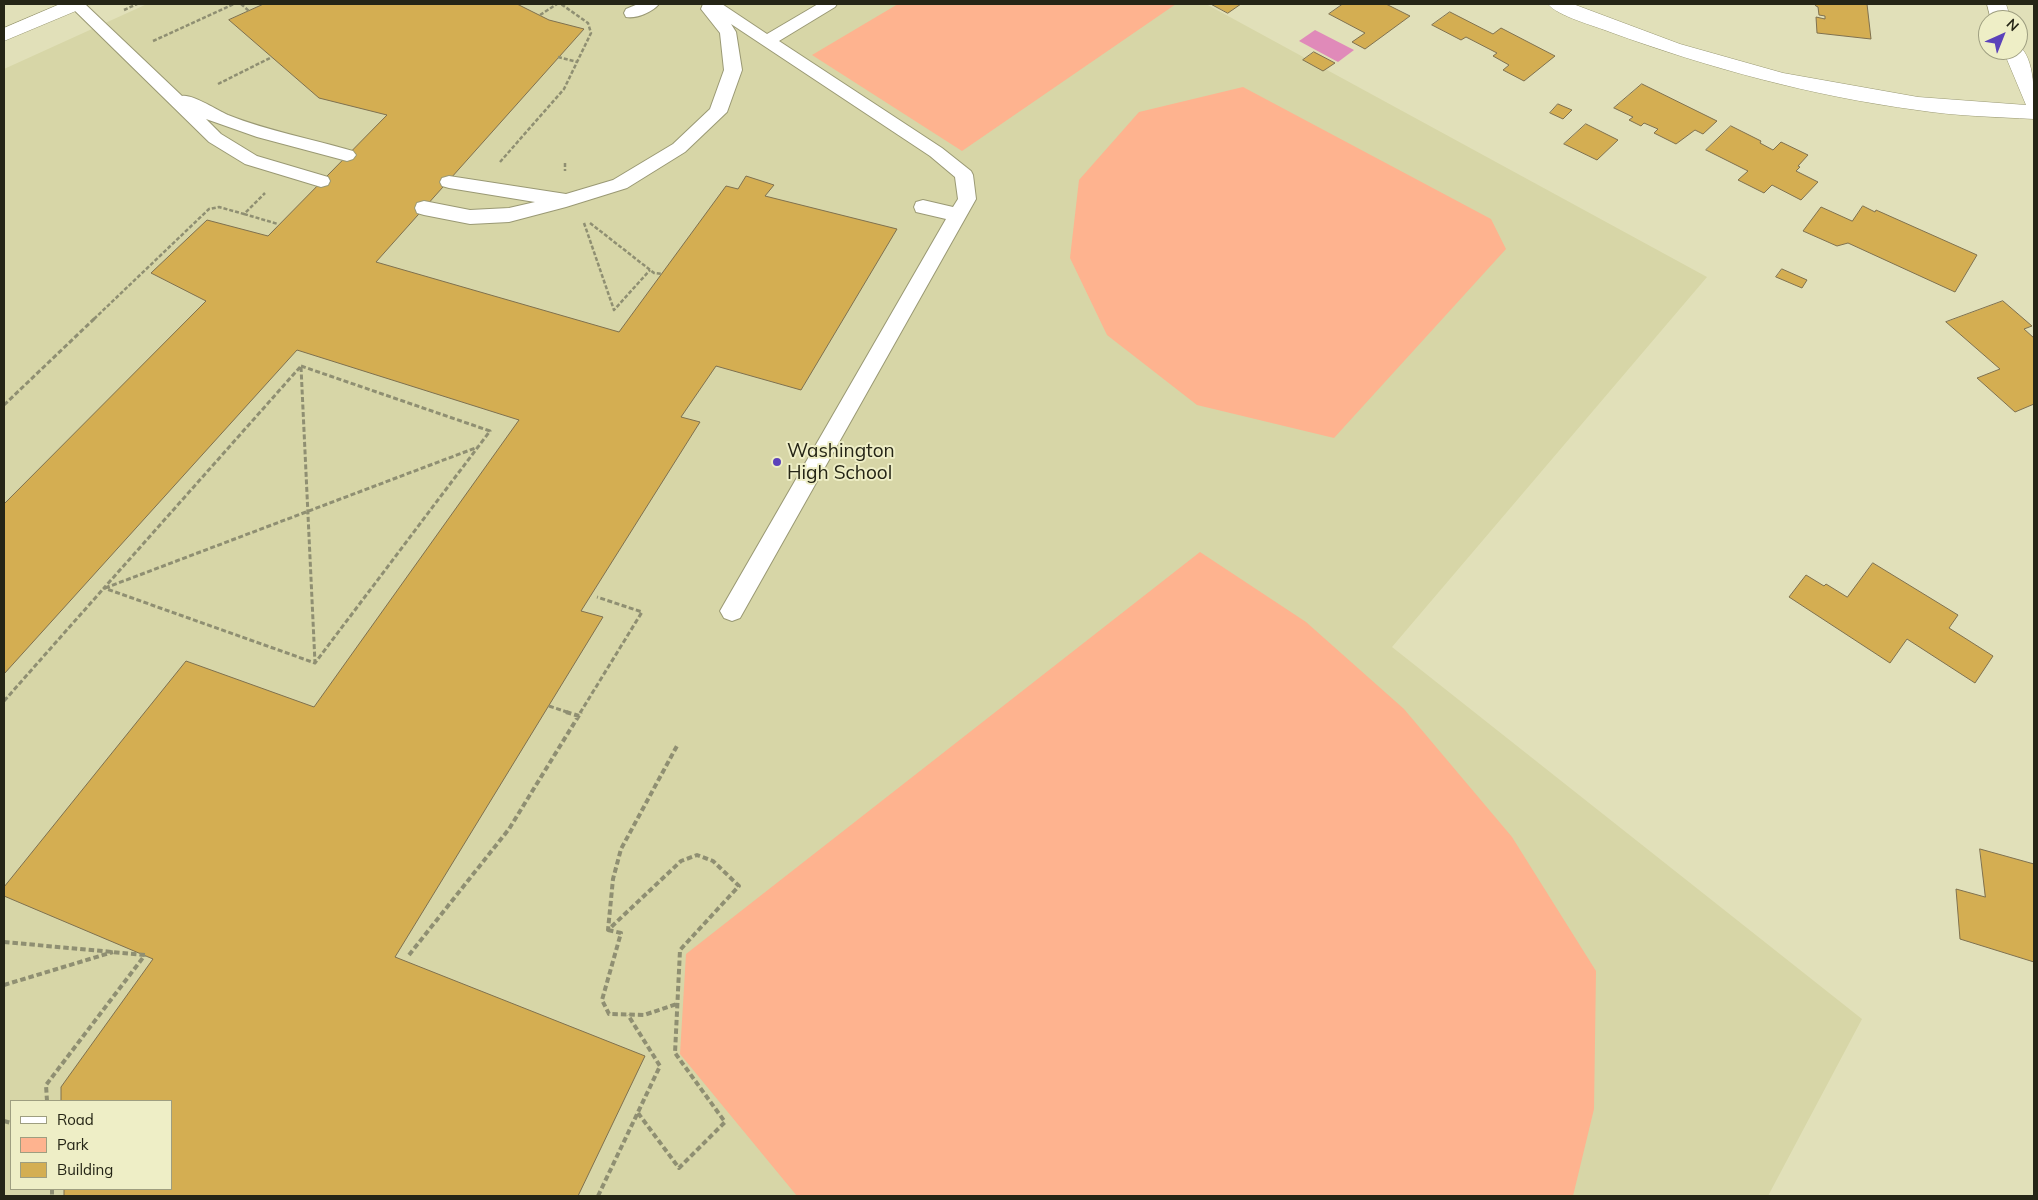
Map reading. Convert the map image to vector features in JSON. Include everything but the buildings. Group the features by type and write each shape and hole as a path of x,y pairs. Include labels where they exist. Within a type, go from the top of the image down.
{"street":[{"path":"4,35 76,4"},
{"path":"1558,4 1673,48 1782,79 1918,104 2034,112"},
{"path":"2017,60 2034,102"}],"lane":[{"path":"76,4 215,138 251,160 321,181"},
{"path":"632,13 650,4"},
{"path":"424,208 470,217 509,215 566,201 620,184 678,148 718,112 733,70 728,32 705,4"},
{"path":"711,4 936,152 964,175 967,199 732,611"},
{"path":"767,41 829,4"},
{"path":"158,82 197,108 247,128 347,155"},
{"path":"449,182 566,201"},
{"path":"923,207 958,215"}],"path":[{"path":"150,42 234,4"},
{"path":"241,4 249,11"},
{"path":"540,15 556,4"},
{"path":"496,167 564,89 591,33 588,23 561,4"},
{"path":"214,86 272,57"},
{"path":"558,57 577,62"},
{"path":"244,214 288,171"},
{"path":"4,404 209,209 219,207 278,224"},
{"path":"650,270 614,310 582,217 650,270 662,274"},
{"path":"301,366 490,431 315,663"},
{"path":"301,366 315,663"},
{"path":"4,701 301,366"},
{"path":"104,588 478,447"},
{"path":"104,588 315,663"},
{"path":"409,954 509,830 642,612 597,597"},
{"path":"549,706 579,716"},
{"path":"608,930 612,879 621,849 678,744"},
{"path":"608,930 681,861 697,855 713,860 739,886 680,950 675,1053 725,1122 679,1168 638,1113"},
{"path":"608,930 621,933 602,1000 609,1014 644,1015 677,1004"},
{"path":"4,942 145,955 46,1085 47,1100"},
{"path":"4,985 116,952"},
{"path":"598,1196 660,1066 628,1015"}],"shaded area":[{"name":"Washington High School","path":"147,4 1206,4 1707,277 1392,647 1862,1019 1768,1196 4,1196 4,69"},
{"path":"1315,30 1354,50 1338,62 1299,41"}],"green space":[{"path":"898,4 1176,4 962,151 812,55"},
{"path":"1243,87 1491,219 1506,249 1334,438 1197,405 1107,335 1070,258 1079,180 1139,112"},
{"path":"1200,552 1306,622 1404,709 1512,837 1596,971 1594,1109 1573,1196 797,1196 680,1054 686,954"}],"place":[{"name":"Washington High School","path":"777,462"}]}
